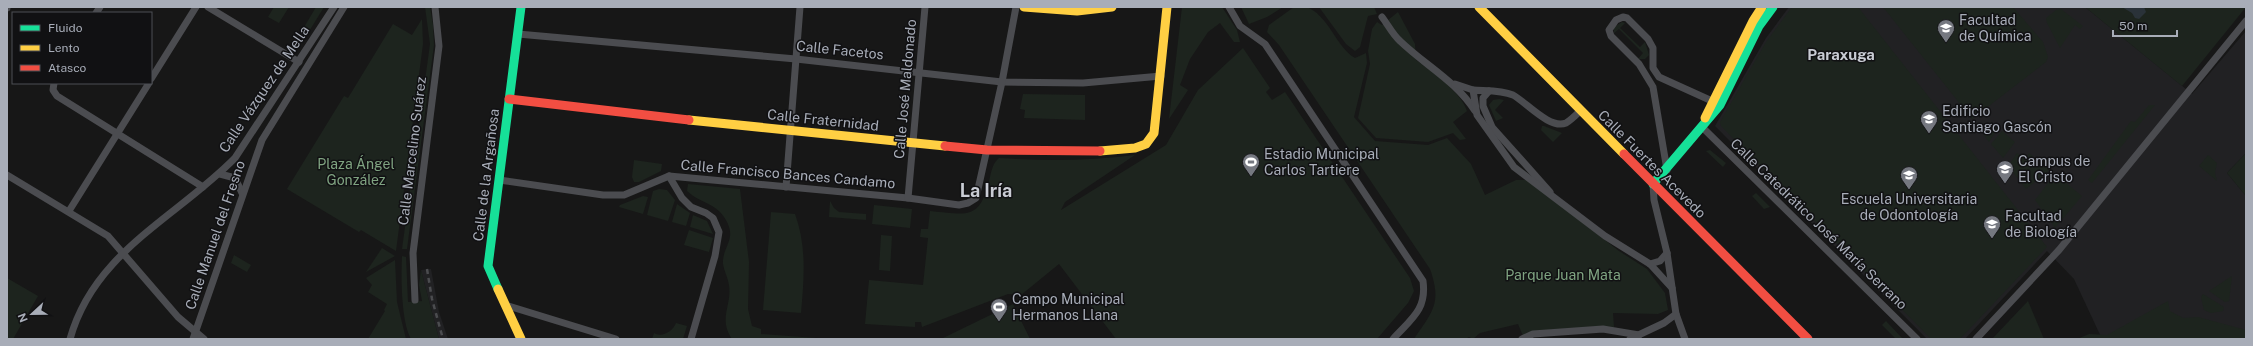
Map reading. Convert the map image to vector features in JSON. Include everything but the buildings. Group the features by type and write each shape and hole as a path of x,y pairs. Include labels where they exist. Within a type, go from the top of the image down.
{"main road":[{"name":"Calle de la Argañosa","path":"521,7 488,266 521,339"},
{"path":"1024,7 1071,11 1112,7"},
{"path":"1161,76 1167,7"},
{"name":"Calle Fuertes Acevedo","path":"1479,7 1580,111 1808,339"},
{"path":"1702,127 1712,101 1753,20 1762,7"},
{"path":"1653,184 1720,105 1759,26 1773,7"},
{"name":"Calle Fraternidad","path":"509,99 913,144 987,150 1098,151 1135,148 1146,144 1154,133 1161,76"}],"street":[{"path":"152,78 196,7"},
{"path":"208,7 299,62"},
{"name":"Calle Vázquez de Mella","path":"70,339 74,326 88,297 101,277 123,252 220,174 248,141 334,7"},
{"name":"Calle Vázquez de Mella","path":"262,140 344,7"},
{"name":"Calle Marcelino Suárez","path":"415,300 413,252 439,46 435,7"},
{"path":"786,187 800,7"},
{"name":"Calle José Maldonado","path":"908,198 925,7"},
{"path":"987,150 1016,7"},
{"path":"1229,7 1240,26 1265,44 1423,281 1425,298 1422,306 1393,339"},
{"path":"1382,17 1400,41 1453,84 1465,96 1514,167 1605,236 1650,264 1672,288"},
{"path":"1666,170 1653,87 1649,78 1637,62 1611,36 1609,30 1616,20 1623,17 1627,18 1648,39 1653,48 1652,68 1660,78 1712,101"},
{"path":"1976,339 2059,250 2246,21"},
{"name":"Calle Facetos","path":"518,34 919,71 1002,82 1083,82 1161,76"},
{"path":"1637,62 1645,64 1653,56"},
{"path":"1653,87 1654,81 1660,78"},
{"path":"69,211 148,84"},
{"path":"1453,84 1473,90 1513,95 1535,112 1557,123 1566,123 1580,111"},
{"path":"53,87 57,96 203,187"},
{"path":"1473,90 1477,115"},
{"path":"1489,91 1483,98 1486,115 1495,131 1561,203"},
{"name":"Calle Catedrático José María Serrano","path":"1702,127 1917,339"},
{"name":"Calle Manuel del Fresno","path":"194,336 242,192 262,140"},
{"name":"Calle Francisco Bances Candamo","path":"500,180 603,195 624,195 669,176 908,198 959,205 968,203 976,198 987,150"},
{"path":"1514,167 1522,160"},
{"path":"220,174 235,178 242,192"},
{"path":"7,175 69,211 108,236 194,336 204,339"},
{"path":"669,176 682,198 691,207 713,218 720,232 715,256 691,339"},
{"path":"1653,184 1654,200 1667,253 1676,314 1685,339"},
{"path":"1650,264 1660,261 1667,253"},
{"path":"505,305 616,339"},
{"path":"1630,339 1664,323 1676,314"},
{"path":"1522,339 1533,334 1603,329 1639,334"}],"shaded area":[{"name":"Campus de El Cristo","path":"1789,7 2085,7 2192,94 2246,31 2246,153 2227,173 2246,196 2246,339 2102,339 2074,279 2047,251 1965,339 1927,339 1715,126 1766,38"},
{"path":"2122,7 2144,7 2146,12 2139,19 2135,18 2132,13"},
{"path":"431,269 439,312 448,339 439,339 421,270"}],"green space":[{"path":"274,7 289,7 279,23 268,17"},
{"path":"316,7 324,7 305,38 300,34"},
{"path":"425,7 430,7 434,45 407,249 402,249 430,44"},
{"path":"1182,7 1222,7 1237,30 1240,42 1234,42 1220,23 1208,32 1190,59 1180,85 1188,90 1169,119"},
{"path":"1241,7 1283,7 1267,17 1249,24"},
{"name":"Parque Juan Mata","path":"1294,7 1305,7 1314,11 1320,16 1342,46 1355,58 1366,53 1367,63 1354,117 1375,141 1428,145 1447,138 1471,164 1485,195 1516,180 1528,180 1619,251 1647,269 1665,293 1668,310 1658,314 1613,313 1614,327 1597,326 1523,336 1518,324 1480,333 1473,339 1469,337 1466,339 1414,339 1431,314 1434,306 1435,290 1430,269 1279,45 1267,32 1269,25"},
{"path":"1319,7 1374,7 1377,14 1368,16 1360,47 1355,51 1346,44"},
{"path":"1792,7 1858,7 2047,247 1960,339 1931,339 1721,126 1720,122 1766,42"},
{"path":"1883,7 2013,7 2043,42 2048,57 2046,62 1972,119"},
{"path":"2085,7 2246,7 2182,86"},
{"path":"2061,9 2083,26 2080,29 2075,25 2060,48 2047,23 2046,18 2056,10"},
{"path":"1398,12 1415,44 1416,60 1445,82 1464,104 1467,111 1453,122 1466,139 1460,140 1453,133 1428,142 1376,138 1358,118 1370,64 1368,51 1372,29 1377,22 1382,25"},
{"name":"Plaza Ángel González","path":"422,19 423,44 396,251 361,230 359,232 287,189 344,96 348,98 393,24 412,35"},
{"path":"1622,22 1625,23 1620,28 1640,47 1645,42 1649,55 1645,59 1638,59 1643,53 1619,29 1614,33 1614,27"},
{"name":"Estadio Municipal Carlos Tartiere","path":"1243,48 1270,88 1266,92 1272,100 1285,92 1410,278 1414,291 1408,303 1377,339 1116,339 1059,264 1021,295 1008,294 922,327 921,322 915,322 915,327 865,324 869,280 923,285 928,238 920,237 921,229 928,229 930,211 964,213 971,212 977,208 986,191 993,166 999,158 1067,160 1135,155 1065,202 1061,210 1166,145 1198,90"},
{"path":"1023,94 1085,95 1085,120 1024,118 1025,110 1020,109"},
{"path":"1493,100 1504,100 1495,110 1503,118 1496,121 1489,105"},
{"path":"2149,105 2155,105 2092,183 2088,180 2131,121 2135,122"},
{"path":"1991,122 1998,128 1989,142 1980,130"},
{"path":"1542,126 1562,133 1553,142 1541,130"},
{"path":"2002,131 2015,142 2003,158 1991,144"},
{"path":"1710,150 1726,163 1723,167 1706,151"},
{"path":"2017,153 2025,159 2029,153 2050,170 2026,189 2008,166"},
{"path":"2246,153 2246,196 2227,173"},
{"path":"2208,155 2217,163 2215,173 2217,181 2199,166"},
{"path":"634,160 662,164 661,171 639,182 634,182 632,177"},
{"path":"2055,174 2082,196 2055,228 2035,200"},
{"path":"688,184 740,189 749,262 748,309 752,326 761,329 761,334 830,339 732,339 726,325 729,292 723,264 723,257 729,242 730,231 724,217 720,212 687,191"},
{"path":"659,189 667,190 675,200 668,221 647,215 653,191"},
{"path":"1756,193 1770,207 1764,209 1752,196"},
{"path":"643,196 648,197 643,214 619,207 620,205"},
{"path":"830,201 834,208 839,212 866,214 866,220 829,217"},
{"path":"677,204 690,213 686,226 672,222"},
{"path":"874,205 912,209 910,228 872,224"},
{"path":"771,212 795,214 799,226 804,263 801,313 763,310"},
{"path":"693,215 707,221 713,234 690,227"},
{"path":"689,230 713,238 709,252 684,245"},
{"path":"881,235 892,236 890,271 879,270"},
{"path":"382,248 395,256 366,272"},
{"path":"234,255 251,265 247,272 231,263"},
{"path":"402,256 406,257 408,302 422,301 419,285 421,270 439,339 411,339 403,310"},
{"path":"395,260 397,302 406,339 368,339 385,311 384,310 387,304 368,292 372,285 366,278"},
{"path":"2232,276 2229,301 2225,302 2209,291"},
{"path":"7,278 38,296 13,339 7,339"},
{"path":"2203,294 2224,307 2223,311 2211,313 2204,310 2201,297"},
{"path":"2028,301 2044,339 1992,339"},
{"path":"2168,301 2170,311 2183,318 2198,317 2246,330 2246,339 2077,339 2089,334 2107,335"},
{"name":"Campo Municipal Hermanos Llana","path":"1013,304 1030,339 941,339"},
{"path":"1886,321 1903,339 1896,339 1882,325"},
{"path":"676,323 687,326 683,339 652,339 654,333 660,335 667,333 675,326"}],"railway":[{"path":"427,269 432,299 443,339"}],"traffic: fast":[{"path":"498,289 488,266 521,7"},
{"path":"1653,184 1720,105 1759,26 1773,7"}],"traffic: slow":[{"path":"1024,7 1077,11 1112,7"},
{"path":"1100,151 1135,148 1146,144 1154,133 1167,7"},
{"path":"1479,7 1624,154"},
{"path":"1705,118 1753,21 1762,7"},
{"path":"689,120 945,146"},
{"path":"498,289 521,339"}],"traffic: jam":[{"path":"509,99 689,120"},
{"path":"945,146 987,150 1100,151"},
{"path":"1624,154 1808,339"}],"place":[{"name":"Facultad de Química","path":"1946,43"},
{"name":"Edificio Santiago Gascón","path":"1929,134"},
{"name":"Estadio Municipal Carlos Tartiere","path":"1251,177"},
{"name":"Campus de El Cristo","path":"2005,184"},
{"name":"Escuela Universitaria de Odontología","path":"1909,190"},
{"name":"Facultad de Biología","path":"1992,239"},
{"name":"Campo Municipal Hermanos Llana","path":"999,322"}],"district":[{"name":"Paraxuga","path":"1841,54"},
{"name":"La Iría","path":"986,190"}]}
